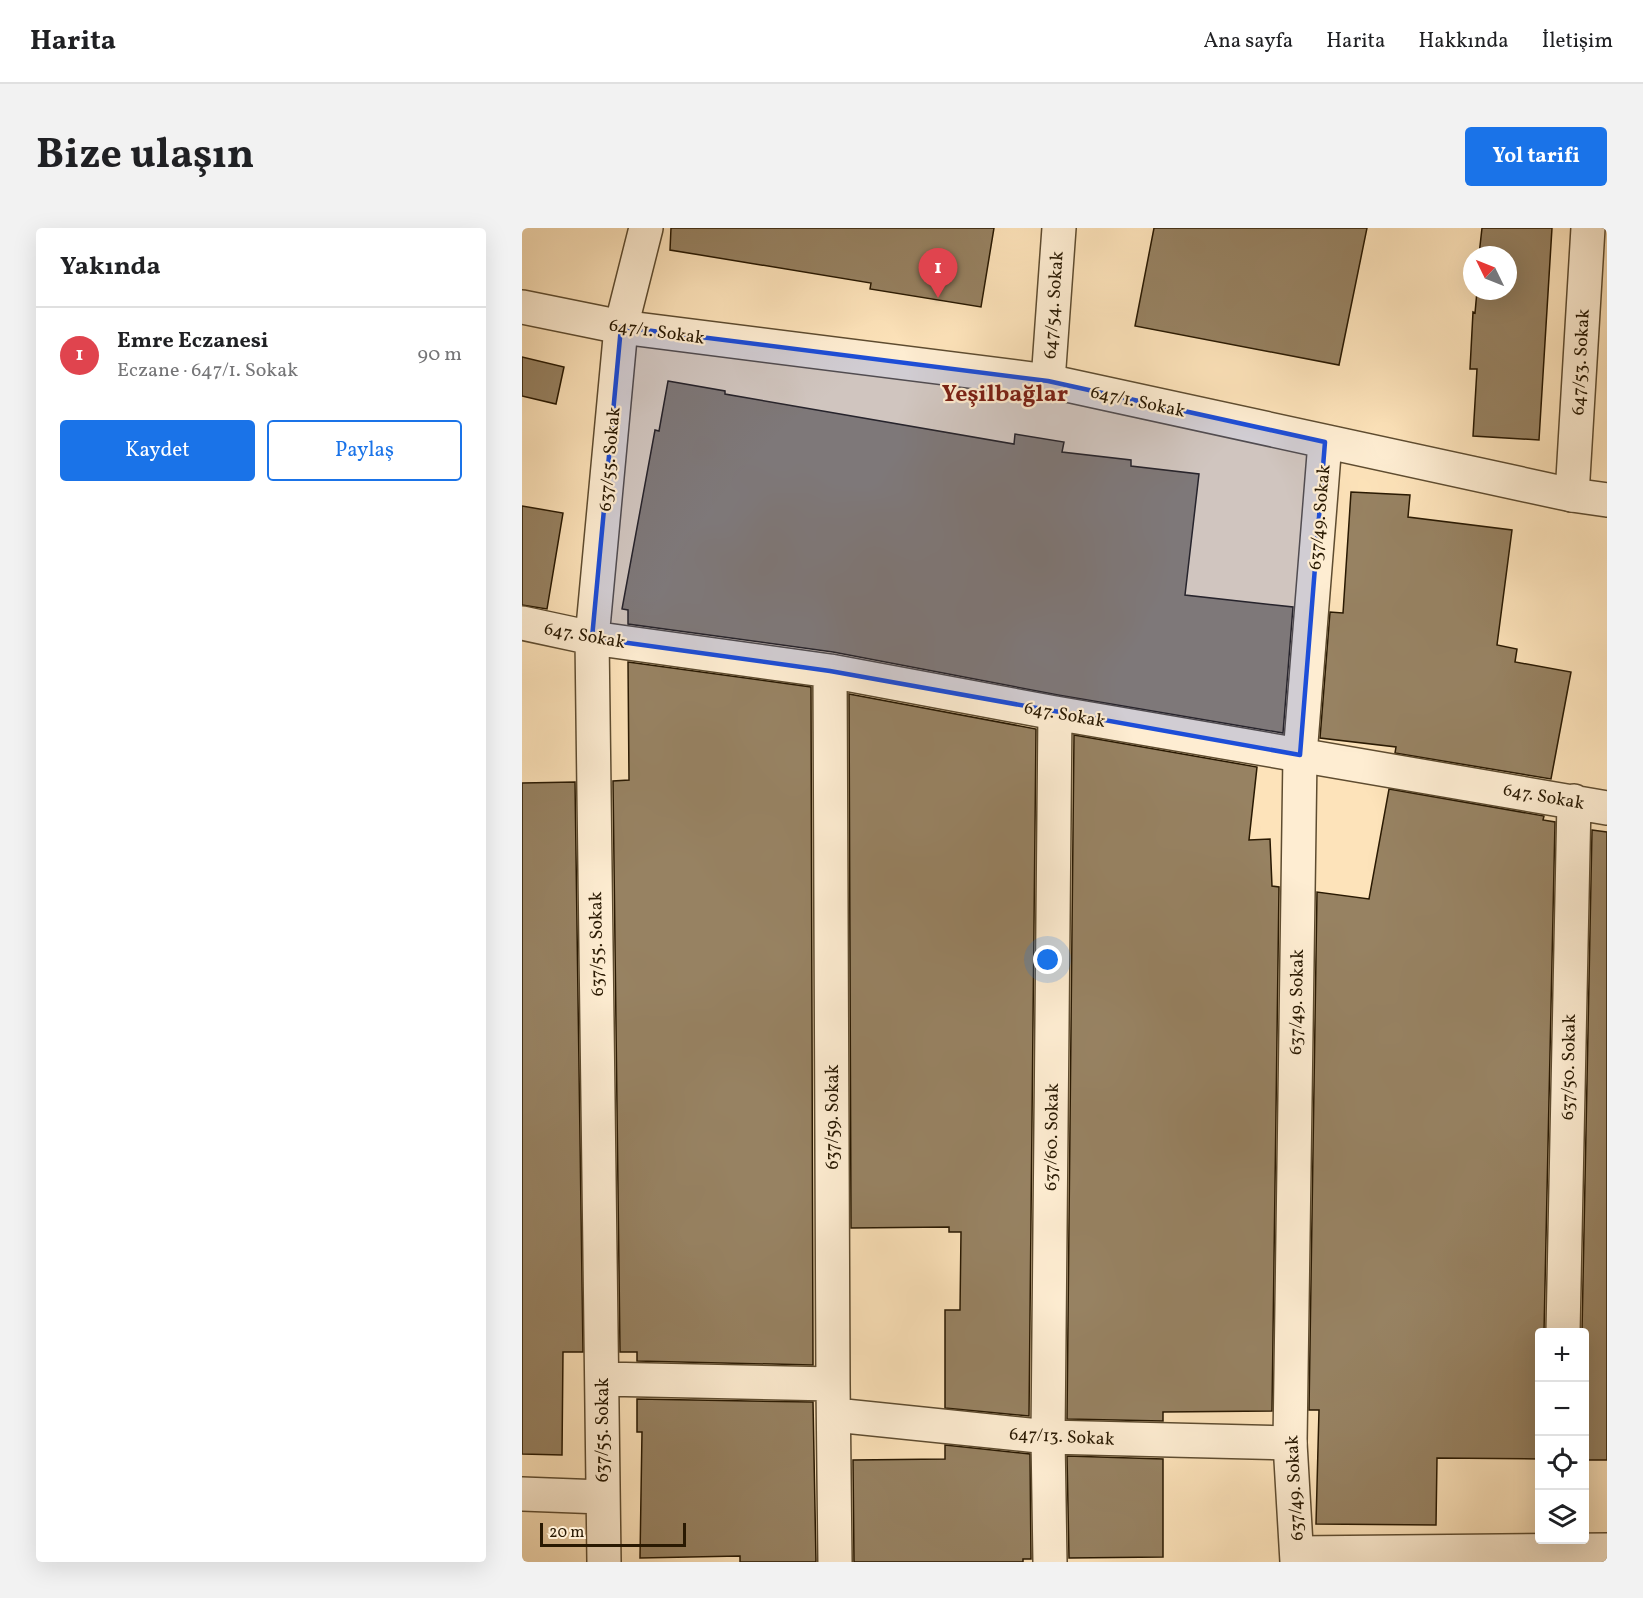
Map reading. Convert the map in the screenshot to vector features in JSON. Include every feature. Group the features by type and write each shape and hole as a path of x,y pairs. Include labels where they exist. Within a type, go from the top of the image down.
{"street":[{"name":"637/55. Sokak","path":"604,1562 592,638 621,327 646,228"},
{"name":"647/54. Sokak","path":"1048,381 1059,228"},
{"name":"647/53. Sokak","path":"1572,495 1588,228"},
{"name":"647/1. Sokak","path":"522,307 621,327 1048,381 1572,495 1607,500"},
{"name":"637/49. Sokak","path":"1297,1557 1290,1443 1300,755 1325,442"},
{"name":"647. Sokak","path":"522,623 592,638 830,671 1055,713 1607,808"},
{"name":"637/59. Sokak","path":"830,671 836,1562"},
{"name":"637/60. Sokak","path":"1050,1562 1048,1437 1055,713"},
{"name":"637/50. Sokak","path":"1563,1328 1574,801"},
{"name":"647/13. Sokak","path":"602,1379 834,1399 1048,1437 1290,1443"},
{"path":"522,1494 602,1497"},
{"path":"1297,1557 1607,1550"}],"highlighted area":[{"path":"621,327 1048,381 1325,442 1300,755 830,671 592,638"}],"building":[{"path":"671,228 994,228 981,307 870,289 871,283 670,250"},
{"path":"1154,228 1367,228 1339,365 1135,326"},
{"path":"1482,228 1552,228 1539,440 1473,436 1477,369 1470,369 1473,312 1475,313 1476,300 1517,300 1517,246 1480,246"},
{"path":"522,357 564,367 556,404 522,396"},
{"path":"668,381 725,391 725,394 1014,444 1015,434 1064,442 1062,452 1131,460 1131,466 1199,474 1185,595 1293,607 1283,733 1058,695 833,652 628,624 628,610 622,609 655,430 659,431"},
{"path":"1351,492 1410,495 1408,517 1512,530 1497,645 1517,649 1515,662 1571,672 1551,779 1395,753 1396,747 1320,738 1330,612 1343,613"},
{"path":"522,506 563,513 547,609 522,605"},
{"path":"628,662 811,687 813,1365 637,1361 637,1352 620,1352 613,781 629,780"},
{"path":"849,694 1036,729 1029,1416 945,1408 945,1310 960,1310 961,1232 949,1232 949,1227 851,1228"},
{"path":"1074,735 1257,767 1249,840 1270,839 1272,886 1279,887 1272,1411 1163,1412 1163,1421 1067,1419"},
{"path":"575,782 583,1352 563,1352 562,1455 522,1454 522,783"},
{"path":"1389,789 1544,816 1543,820 1555,822 1544,1328 1535,1328 1535,1459 1437,1458 1436,1525 1316,1524 1319,1410 1309,1410 1317,892 1369,899"},
{"path":"1592,830 1607,832 1607,1460 1589,1460 1589,1328 1582,1328"},
{"path":"637,1399 813,1402 816,1562 740,1562 740,1556 640,1558 642,1432 637,1432"},
{"path":"945,1445 1030,1454 1031,1559 1023,1559 1023,1562 854,1562 853,1460 945,1459"},
{"path":"1067,1456 1163,1459 1163,1557 1069,1558"}],"place":[{"name":"Emre Eczanesi","path":"938,298"}],"district":[{"name":"Yeşilbağlar","path":"1005,393"}]}
